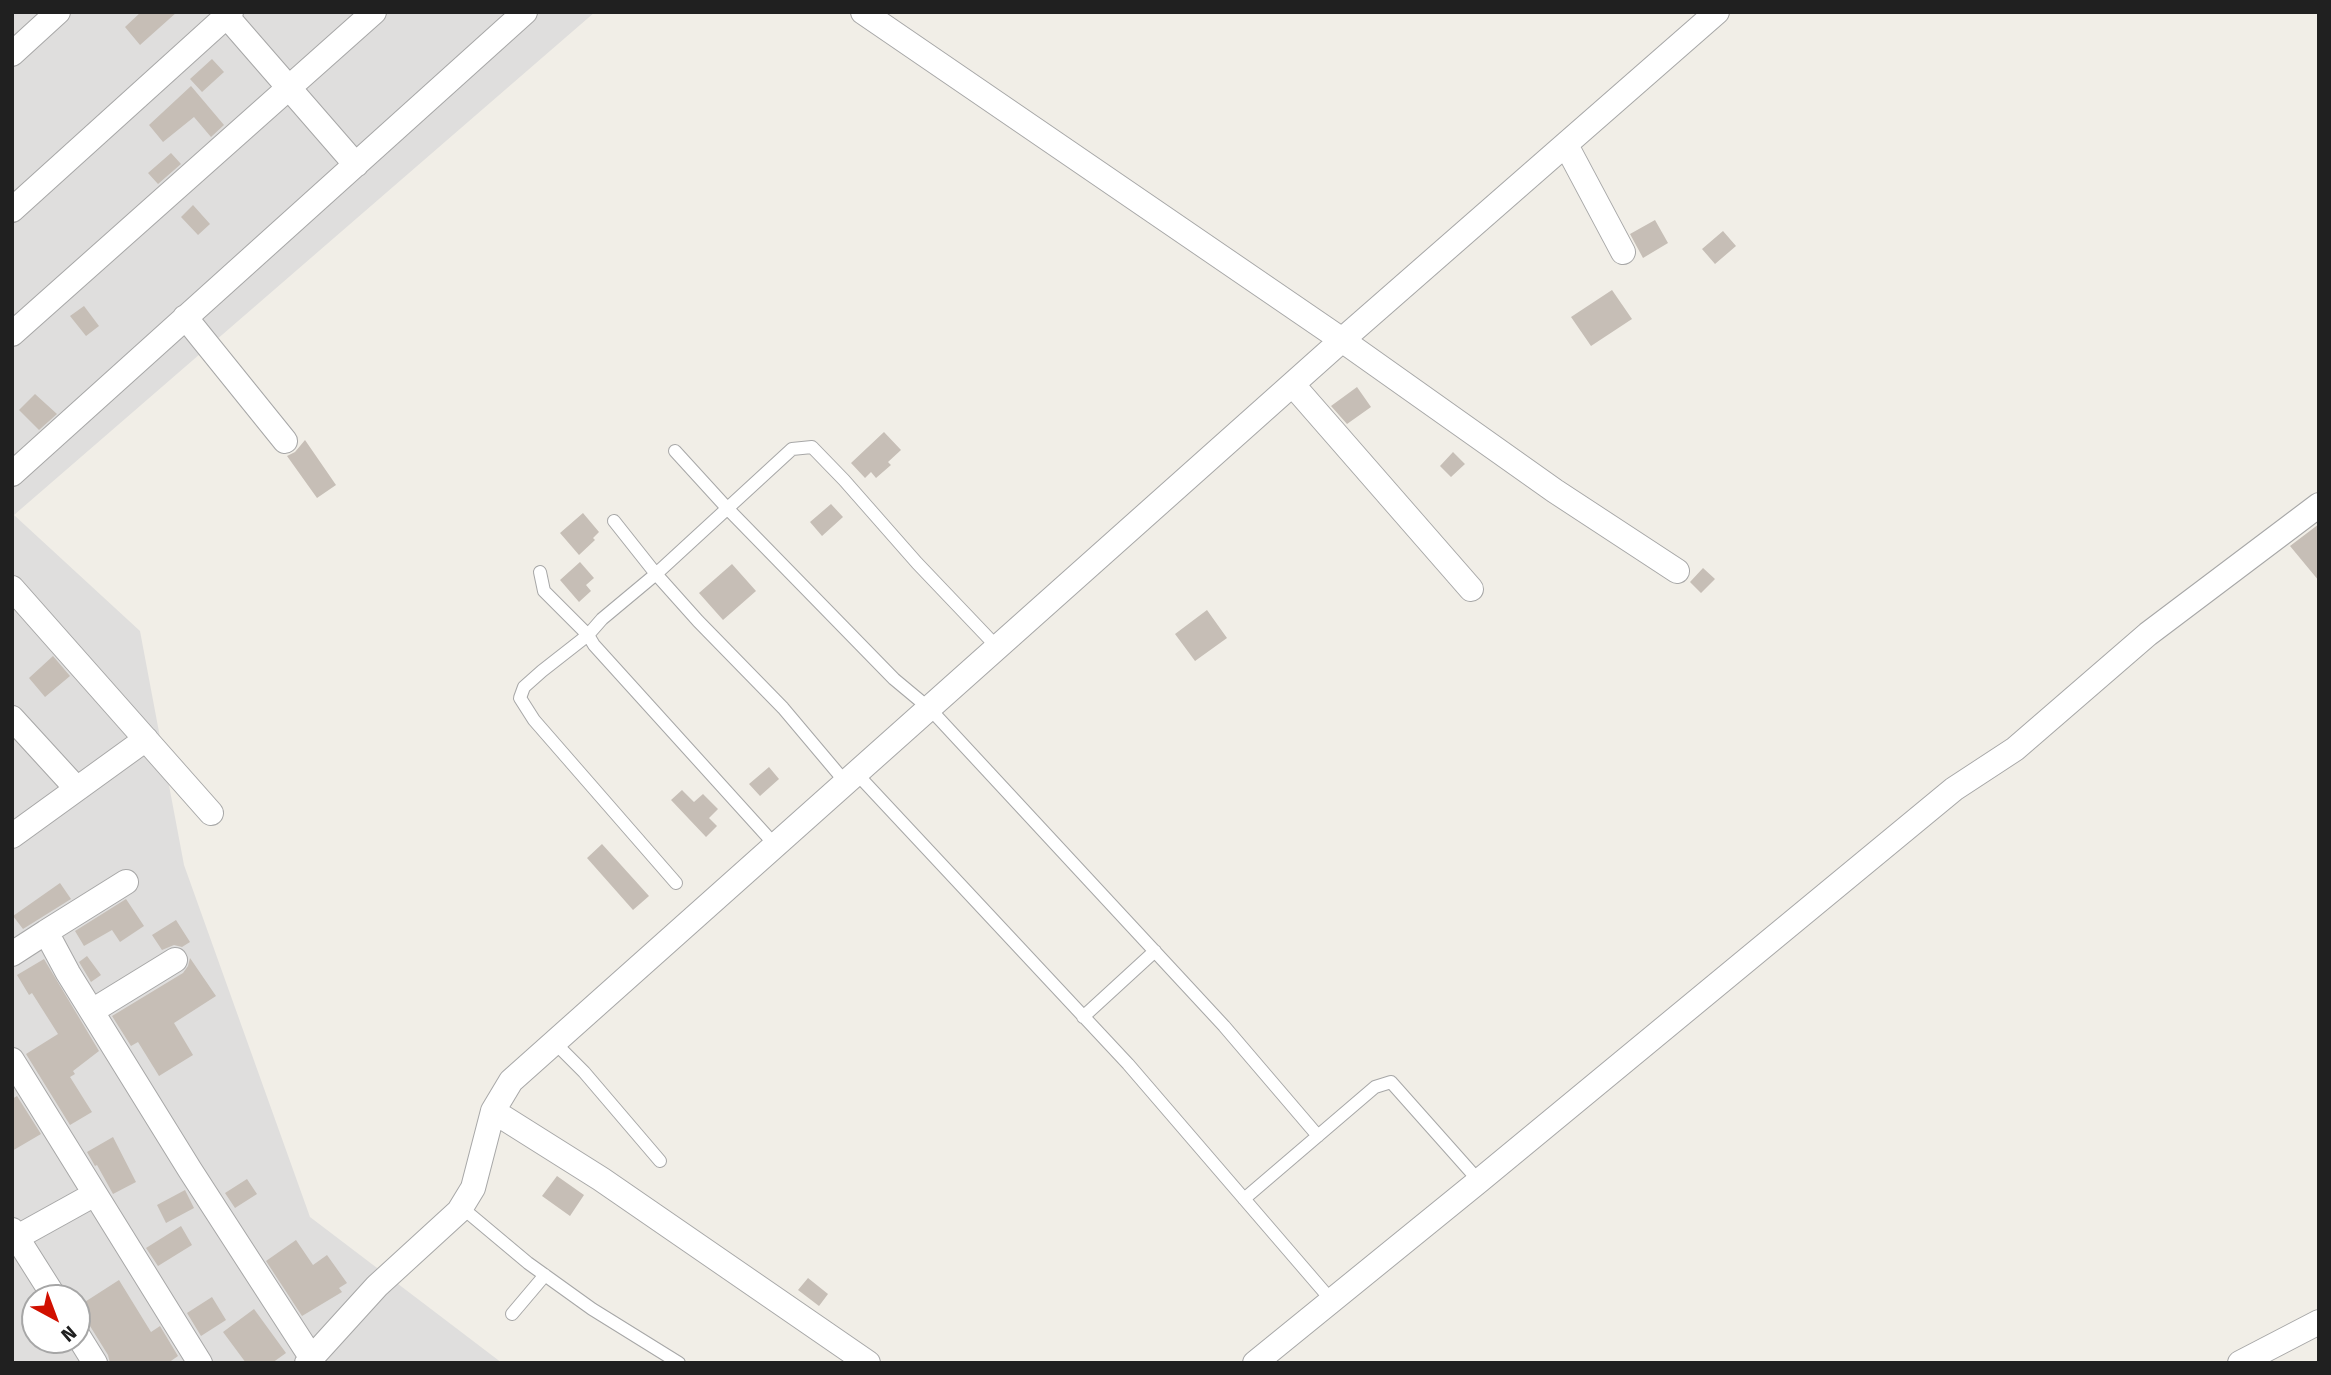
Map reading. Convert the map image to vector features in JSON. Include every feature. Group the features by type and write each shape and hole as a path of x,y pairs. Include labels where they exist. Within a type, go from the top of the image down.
{"street":[{"path":"12,54 58,12"},
{"path":"12,334 374,12"},
{"path":"13,471 525,12"},
{"path":"863,12 1342,340 1555,491 1677,571"},
{"path":"46,932 92,1011 309,1360 377,1286 459,1211 473,1188 493,1111 511,1081 1342,340 1717,12"},
{"path":"12,210 227,14 356,165"},
{"path":"1566,145 1623,252"},
{"path":"185,317 285,441"},
{"path":"1293,385 1471,589"},
{"path":"1255,1363 1954,789 2015,749 2148,634 2319,505"},
{"path":"12,588 211,813"},
{"path":"12,718 77,789"},
{"path":"12,836 146,739"},
{"path":"12,954 126,882"},
{"path":"92,1011 175,960"},
{"path":"12,1060 200,1363"},
{"path":"493,1111 601,1179 868,1363"},
{"path":"46,1284 14,1236 95,1194"},
{"path":"2240,1363 2319,1322"}],"lane":[{"path":"676,883 534,720 520,698 524,687 588,635 792,449 812,447 917,564 999,648"},
{"path":"676,451 727,508 894,679 930,709 1224,1026 1318,1136"},
{"path":"614,521 698,621 1128,1064 1332,1301"},
{"path":"540,572 544,591 588,635 594,645 776,846"},
{"path":"1083,1017 1155,951"},
{"path":"555,1042 660,1161"},
{"path":"1244,1199 1376,1087 1391,1082 1479,1181"},
{"path":"460,1206 545,1275 592,1309 679,1363"},
{"path":"512,1314 545,1275"}],"shaded area":[{"path":"12,12 595,12 14,515 140,631 184,865 310,1217 502,1363 12,1363"}],"building":[{"path":"141,12 177,12 140,45 125,27"},
{"path":"212,59 224,72 202,92 190,79"},
{"path":"191,86 224,125 211,137 194,117 163,142 149,125"},
{"path":"171,153 181,164 158,184 148,173"},
{"path":"193,205 210,224 198,235 181,217"},
{"path":"1655,220 1668,243 1643,258 1630,234"},
{"path":"1723,231 1736,246 1715,264 1702,249"},
{"path":"1612,290 1632,319 1591,346 1571,317"},
{"path":"84,306 99,326 86,336 70,316"},
{"path":"1357,387 1371,407 1347,424 1331,406"},
{"path":"35,394 57,414 39,430 19,410"},
{"path":"884,432 901,450 888,462 891,465 876,478 871,472 865,478 851,463"},
{"path":"305,440 336,485 317,498 287,456 295,452"},
{"path":"1453,452 1465,464 1451,477 1440,466"},
{"path":"831,504 843,517 822,536 810,522"},
{"path":"583,513 599,532 593,538 595,540 579,555 560,533"},
{"path":"2319,524 2319,581 2290,546"},
{"path":"580,562 594,578 586,585 591,591 579,602 560,580"},
{"path":"732,564 756,591 723,620 699,593"},
{"path":"1703,568 1715,579 1701,593 1690,582"},
{"path":"1207,610 1227,638 1195,661 1175,634"},
{"path":"53,656 70,676 45,697 29,678"},
{"path":"769,767 779,779 760,796 749,784"},
{"path":"682,790 694,802 703,794 718,809 709,818 717,826 706,837 671,800"},
{"path":"602,844 649,896 633,910 587,858"},
{"path":"60,883 71,899 23,929 13,916"},
{"path":"126,899 144,926 120,942 112,930 84,946 75,931"},
{"path":"176,920 190,942 182,947 174,945 162,950 152,935"},
{"path":"87,956 101,975 91,982 79,962"},
{"path":"190,958 216,996 174,1023 193,1055 159,1076 138,1042 131,1046 112,1016 183,973"},
{"path":"44,959 99,1051 73,1071 75,1074 70,1077 92,1112 70,1125 26,1054 58,1034 17,975"},
{"path":"17,1096 41,1134 12,1151 12,1099"},
{"path":"113,1137 136,1182 113,1194 87,1152"},
{"path":"557,1176 584,1195 570,1216 542,1196"},
{"path":"247,1179 257,1194 235,1208 225,1193"},
{"path":"185,1190 194,1208 166,1223 157,1205"},
{"path":"181,1226 192,1245 158,1266 146,1248"},
{"path":"296,1240 313,1265 327,1255 347,1283 339,1288 342,1292 302,1316 266,1261"},
{"path":"808,1278 828,1294 819,1306 798,1290"},
{"path":"119,1280 151,1332 160,1326 178,1356 168,1363 110,1363 91,1328 91,1298"},
{"path":"212,1297 226,1320 201,1336 187,1313"},
{"path":"254,1309 286,1353 272,1363 246,1363 223,1332"}]}
